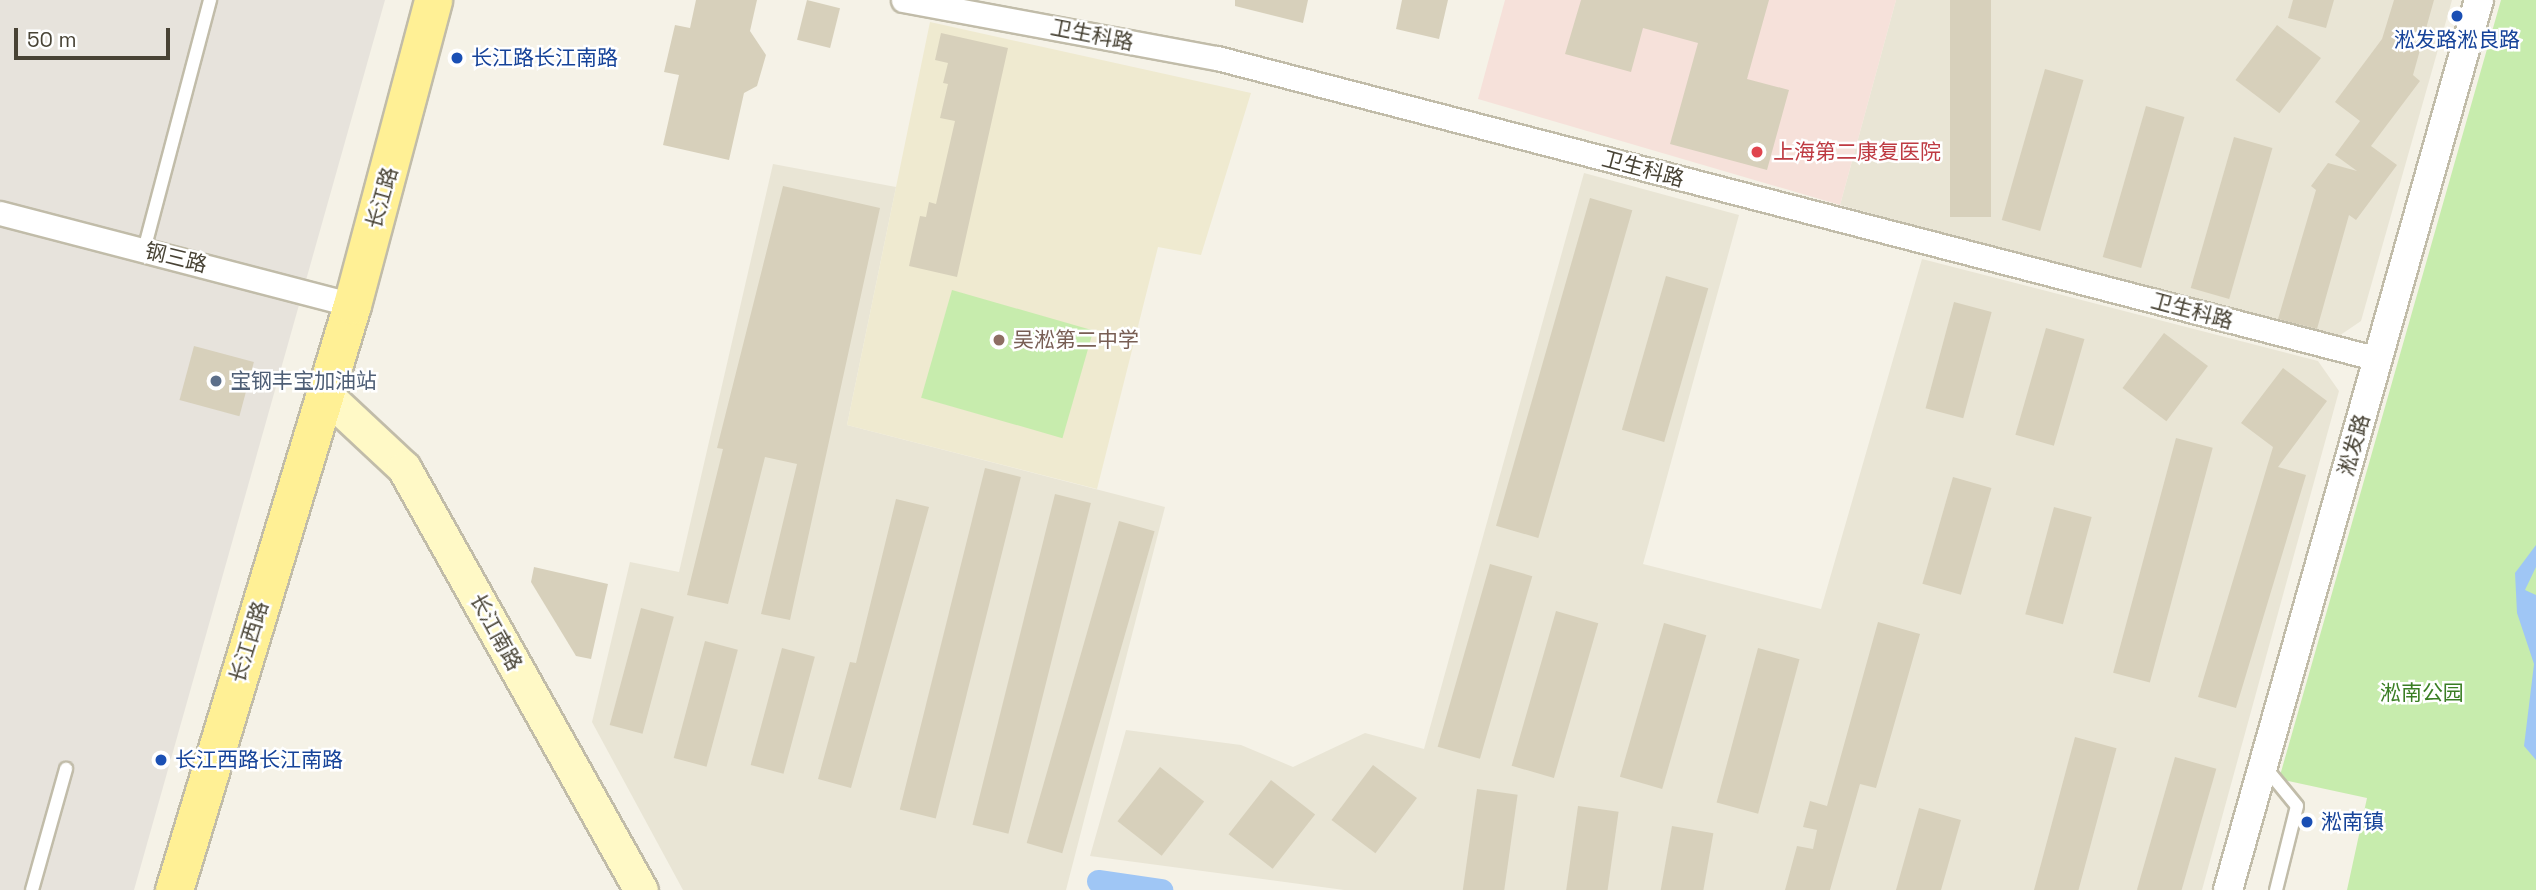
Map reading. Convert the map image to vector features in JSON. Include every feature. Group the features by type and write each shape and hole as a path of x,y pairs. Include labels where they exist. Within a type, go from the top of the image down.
{"main road":[{"name":"长江路","path":"324,394 352,305 422,52 433,0"},
{"path":"422,52 448,0"},
{"name":"长江西路","path":"174,890 324,394"},
{"name":"长江南路","path":"324,394 404,468 641,890"}],"street":[{"name":"卫生科路","path":"903,0 1217,58 2378,359"},
{"name":"淞发路","path":"2228,890 2479,0"},
{"name":"钢三路","path":"0,213 352,305"}],"lane":[{"path":"144,250 210,0"},
{"path":"2263,765 2297,806 2276,890"},
{"path":"32,890 66,769"}],"shaded area":[{"path":"0,0 385,0 134,890 0,890"},
{"name":"上海第二康复医院","path":"1505,0 1896,0 1840,205 1478,99"},
{"path":"1896,0 2452,0 2361,321 2333,340 1840,205"},
{"name":"吴淞第二中学","path":"930,22 1251,93 1201,255 1158,247 1097,489 847,425"},
{"path":"773,164 896,187 847,425 1165,507 1066,890 683,890 592,722 630,562 679,572"},
{"path":"1584,173 1739,215 1643,564 1821,609 1922,259 2318,361 2339,391 2202,890 1344,890 1090,856 1126,730 1241,745 1293,767 1365,733 1424,749"}],"green space":[{"name":"淞南公园","path":"2501,0 2536,0 2536,890 2347,890 2367,798 2279,779"},
{"path":"952,290 1093,331 1062,438 921,398"}],"water":[{"path":"2536,545 2536,567 2525,590 2536,595 2536,760 2524,746 2534,664 2517,613 2515,573"}],"building":[{"path":"696,0 757,0 750,31 766,55 757,86 744,93 729,160 663,145 679,75 664,72 675,25 690,28"},
{"path":"807,0 840,8 830,48 797,40"},
{"path":"1235,0 1308,0 1303,23 1235,6"},
{"path":"1402,0 1448,0 1439,39 1396,29"},
{"path":"1581,0 1769,0 1747,79 1789,90 1767,170 1670,144 1698,43 1643,28 1631,72 1565,54"},
{"path":"1950,0 1991,0 1991,217 1950,217"},
{"path":"2293,0 2334,0 2326,28 2288,18"},
{"path":"2394,0 2434,0 2413,75 2420,81 2371,146 2397,165 2356,220 2349,215 2317,329 2278,319 2316,190 2311,186 2328,163 2357,171 2335,155 2360,121 2335,102 2382,39"},
{"path":"2277,25 2321,58 2279,113 2235,80"},
{"path":"941,33 1008,48 957,277 909,266 920,216 926,217 929,202 936,204 955,121 940,118 948,84 943,83 948,63 935,60"},
{"path":"2045,69 2083,80 2040,231 2002,220"},
{"path":"2146,106 2184,117 2141,268 2103,257"},
{"path":"2234,137 2272,148 2229,299 2191,288"},
{"path":"783,186 880,208 790,620 761,614 797,464 765,457 728,604 687,595 723,449 717,448"},
{"path":"1590,198 1632,210 1538,538 1496,526"},
{"path":"1666,276 1708,288 1664,442 1622,430"},
{"path":"1954,302 1992,312 1963,418 1926,408"},
{"path":"2046,328 2084,339 2054,446 2015,435"},
{"path":"2164,333 2208,366 2166,421 2122,388"},
{"name":"宝钢丰宝加油站","path":"194,346 254,362 239,416 180,400"},
{"path":"2283,368 2327,401 2278,467 2306,475 2236,708 2198,697 2273,447 2241,423"},
{"path":"2176,438 2213,448 2150,683 2113,673"},
{"path":"985,468 1021,477 936,818 900,810"},
{"path":"1953,477 1991,488 1961,595 1922,584"},
{"path":"1055,494 1091,503 1008,834 973,825"},
{"path":"896,499 929,507 851,788 818,779 850,662 856,663"},
{"path":"2054,507 2092,517 2063,624 2025,614"},
{"path":"1119,521 1155,531 1062,853 1027,843"},
{"path":"1490,564 1532,576 1480,759 1438,747"},
{"path":"534,567 608,584 591,659 576,656 531,582"},
{"path":"641,608 674,617 643,734 610,725"},
{"path":"1556,611 1598,623 1554,778 1512,766"},
{"path":"1878,622 1920,634 1876,788 1860,784 1830,890 1785,890 1797,846 1813,849 1817,830 1803,827 1810,801 1827,806"},
{"path":"1664,623 1706,635 1662,789 1620,777"},
{"path":"705,641 738,650 707,767 674,758"},
{"path":"782,648 815,657 784,774 751,765"},
{"path":"1758,648 1800,659 1758,814 1717,803"},
{"path":"2075,737 2117,748 2079,890 2034,890"},
{"path":"2175,757 2216,769 2182,890 2137,890"},
{"path":"1373,765 1417,798 1375,853 1331,820"},
{"path":"1160,767 1204,801 1162,856 1118,821"},
{"path":"1271,780 1315,814 1273,869 1229,834"},
{"path":"1477,789 1518,795 1504,890 1463,890"},
{"path":"1578,806 1619,812 1608,890 1566,890"},
{"path":"1919,808 1961,820 1941,890 1896,890"},
{"path":"1672,826 1713,833 1703,890 1661,890"}],"waterway":[{"path":"1098,881 1161,890"}],"place":[{"name":"淞发路淞良路","path":"2457,16"},
{"name":"长江路长江南路","path":"457,58"},
{"name":"上海第二康复医院","path":"1757,152"},
{"name":"吴淞第二中学","path":"999,340"},
{"name":"宝钢丰宝加油站","path":"216,381"},
{"name":"长江西路长江南路","path":"161,760"},
{"name":"淞南镇","path":"2307,822"}]}
